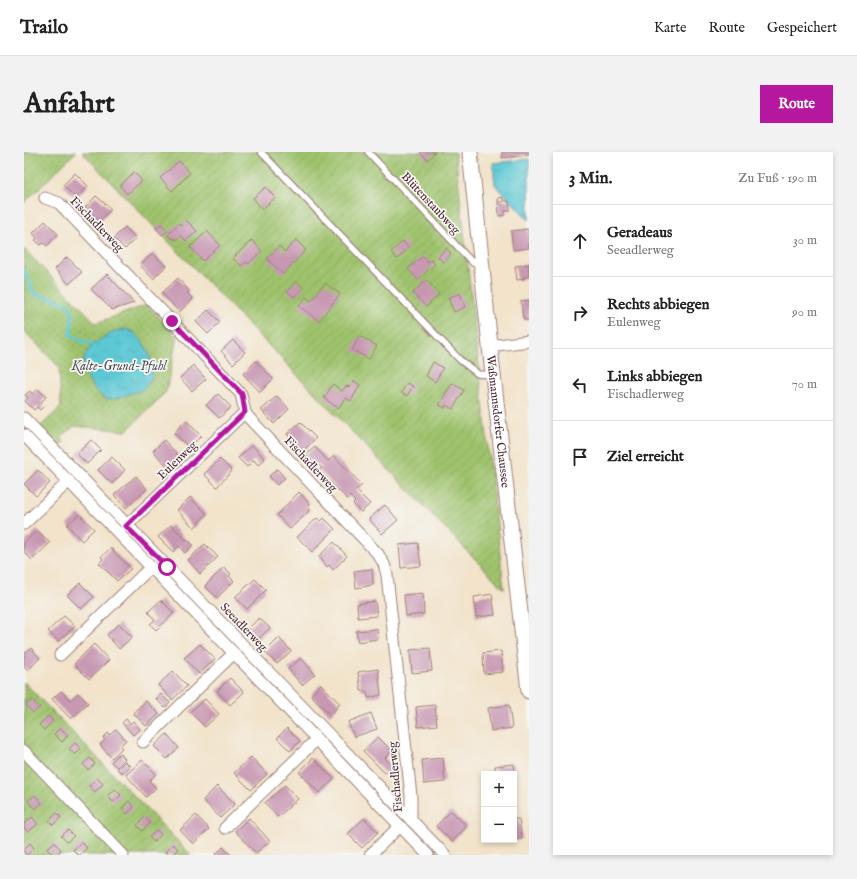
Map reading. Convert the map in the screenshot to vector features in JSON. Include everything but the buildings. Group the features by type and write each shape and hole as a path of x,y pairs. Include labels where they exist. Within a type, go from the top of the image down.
{"street":[{"name":"Waßmannsdorfer Chaussee","path":"470,152 493,375 529,689"},
{"name":"Fischadlerweg","path":"46,198 59,203 242,394 245,412 378,554 384,564 387,575 411,796 411,820"},
{"path":"490,346 529,341"},
{"name":"Eulenweg","path":"126,526 245,412"},
{"name":"Seeadlerweg","path":"24,418 126,526 445,855"},
{"name":"Seeadlerweg","path":"24,434 428,855"},
{"path":"24,524 69,481"},
{"path":"60,655 151,566"},
{"name":"Seeadlerweg","path":"143,742 234,653"},
{"path":"225,828 317,739"},
{"path":"24,751 123,855"},
{"path":"370,855 400,826"}],"lane":[{"path":"261,152 460,360 478,374 493,375"},
{"name":"Blütenstaubweg","path":"368,152 474,264 481,263"}],"green space":[{"path":"24,152 76,152 24,203"},
{"path":"82,152 455,152 504,589"},
{"path":"24,249 96,323 147,305 177,337 166,392 126,431 74,426 61,438 64,442 58,447 39,428 61,407 59,367 24,331"},
{"path":"24,425 441,855 435,855 326,742 326,739 316,729 314,730 268,680 266,680 24,430"},
{"path":"24,682 191,855 24,855"}],"water":[{"path":"529,159 529,220 495,185 493,163"},
{"name":"Kalte-Grund-Pfuhl","path":"124,329 134,333 144,344 152,364 152,375 147,385 141,390 118,398 107,399 94,388 90,382 83,366 84,360 89,350 98,341 118,330"}],"waterway":[{"path":"24,270 34,294 60,301 70,306 72,317 70,335 79,340 93,344"}],"route":[{"path":"167,567 126,526 245,412 242,394 172,321"}]}
